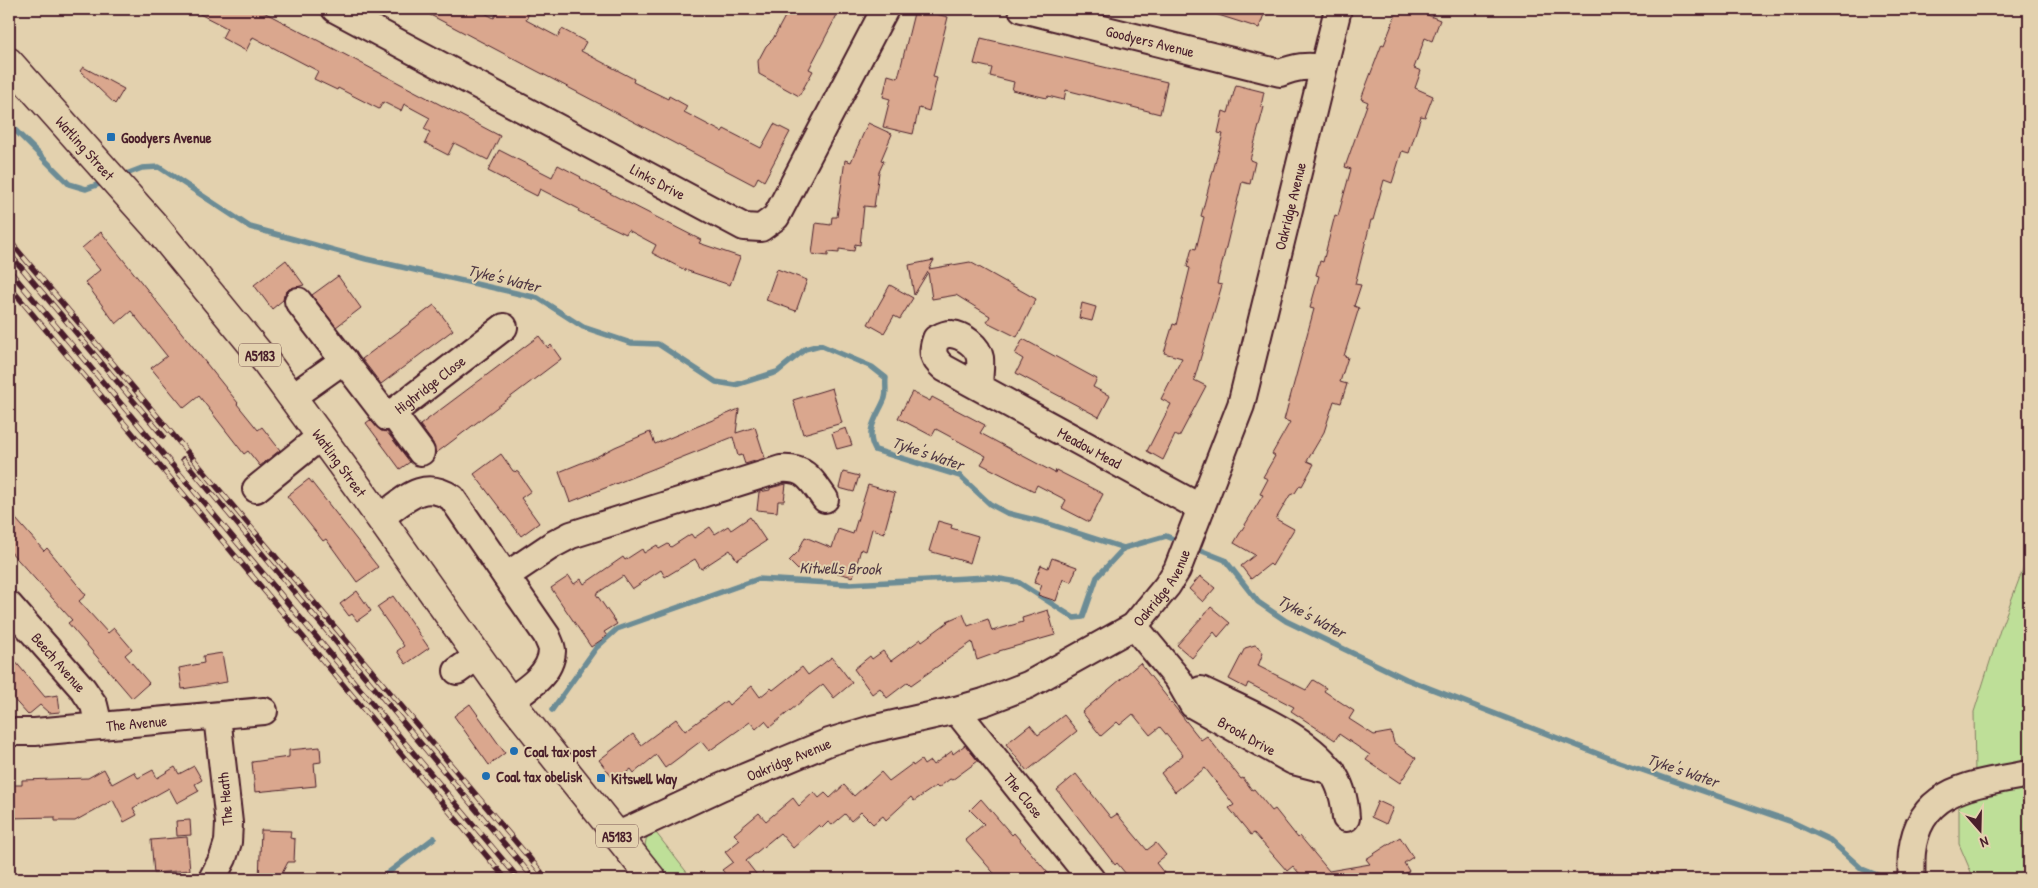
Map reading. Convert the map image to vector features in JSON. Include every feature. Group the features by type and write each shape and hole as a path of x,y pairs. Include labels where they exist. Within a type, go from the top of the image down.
{"main road":[{"name":"Watling Street","path":"9,62 132,199 201,280 292,397 380,518 468,664 510,701 652,879"}],"street":[{"name":"Links Drive","path":"335,9 744,227 761,228 776,217 885,9"},
{"name":"Goodyers Avenue","path":"1022,9 1280,73 1296,67 1313,66 1323,68"},
{"name":"Oakridge Avenue","path":"616,836 721,787 829,742 872,729 984,702 1028,685 1134,626 1167,586 1177,570 1241,405 1338,9"},
{"name":"Goodyers Avenue","path":"1280,73 1288,83 1317,94"},
{"name":"Highridge Close","path":"298,301 387,417 504,327"},
{"path":"292,397 344,360"},
{"name":"Meadow Mead","path":"978,387 1201,508"},
{"path":"392,413 421,452"},
{"path":"256,489 321,436"},
{"path":"506,576 552,545 571,535 781,469 804,472 825,499"},
{"path":"380,518 419,491 428,489 444,493 452,498 547,636 552,650 547,668 535,682 510,701"},
{"name":"Beech Avenue","path":"9,604 83,689 94,705 100,726"},
{"name":"Brook Drive","path":"1134,626 1178,679 1266,722 1310,749 1332,771 1345,800 1346,818"},
{"name":"The Avenue","path":"9,732 35,732 264,710"},
{"name":"The Close","path":"956,710 1091,879"},
{"name":"The Heath","path":"212,879 225,850 229,823 217,716"},
{"path":"1911,879 1912,851 1917,832 1926,813 1937,800 1973,785 2029,774"}],"green space":[{"path":"2029,553 2029,762 1975,776 1974,712 2000,630"},
{"path":"2029,781 2029,879 1974,879 1959,844 1959,798"},
{"path":"653,829 692,879 668,879 648,856 645,843"}],"building":[{"path":"190,9 258,9 500,136 488,160 454,143 448,155 425,143 430,132 424,129 430,118 404,104 401,111 383,102 379,109 338,88 337,90 314,79 318,71 253,37 246,51 222,38 227,28"},
{"path":"419,9 477,9 494,18 499,9 521,9 529,13 526,20 558,37 562,29 586,42 581,51 634,79 633,82 668,99 669,96 687,106 684,112 722,132 724,129 761,148 774,124 790,132 764,181 758,177 754,185"},
{"path":"789,9 840,9 809,69 813,71 799,96 759,74 758,61 766,46 773,39"},
{"path":"915,9 948,17 933,77 937,78 929,111 919,108 913,134 883,127 890,99 883,97 888,75 898,78"},
{"path":"1210,9 1266,9 1259,28 1209,12"},
{"path":"1398,9 1427,9 1425,14 1440,20 1432,41 1425,38 1414,68 1421,71 1415,88 1433,96 1425,117 1421,116 1409,153 1402,151 1392,183 1384,180 1373,220 1371,220 1355,284 1361,285 1354,306 1359,308 1344,356 1348,357 1340,382 1347,384 1341,403 1334,401 1324,432 1307,461 1314,464 1302,486 1300,485 1295,493 1290,495 1276,519 1294,529 1272,566 1270,564 1251,579 1241,566 1255,555 1234,543 1263,495 1260,494 1268,479 1263,477 1275,456 1272,454 1290,422 1284,420 1314,309 1310,308 1319,276 1316,275 1320,261 1323,262 1335,215 1338,216 1351,169 1345,167 1368,102 1361,99"},
{"path":"981,38 1167,82 1160,114 1066,90 1064,100 1012,90 1014,82 990,76 992,68 974,64"},
{"path":"83,67 124,89 115,104 80,71"},
{"path":"1236,85 1264,92 1261,106 1264,107 1250,160 1255,162 1250,184 1242,182 1217,284 1222,285 1194,380 1206,386 1179,437 1175,435 1163,460 1147,451 1171,404 1161,399 1182,358 1164,353 1173,324 1176,325 1190,268 1187,267 1192,248 1196,249 1204,217 1201,216 1223,134 1218,133 1223,111 1228,113"},
{"path":"868,123 892,134 881,160 884,161 879,172 874,207 864,206 860,245 855,244 854,251 839,249 839,253 828,252 828,256 812,254 816,223 831,225 832,217 837,217 845,160 851,162"},
{"path":"499,150 552,177 558,165 701,240 699,243 740,257 730,285 685,270 652,253 656,245 628,230 626,234 578,211 579,209 540,189 537,196 488,171"},
{"path":"101,232 258,430 262,427 280,450 260,466 248,451 244,454 199,396 184,408 151,368 167,356 131,311 116,324 85,282 100,270 82,248"},
{"path":"286,260 304,285 289,289 284,295 283,300 272,309 254,285"},
{"path":"934,260 929,269 970,262 1036,299 1017,337 987,322 990,316 956,295 932,299 928,272 914,295 909,265"},
{"path":"777,269 807,280 796,311 766,300"},
{"path":"338,276 361,308 336,327 312,295"},
{"path":"890,285 913,298 900,319 894,316 884,333 868,324"},
{"path":"1082,303 1096,307 1092,321 1079,318"},
{"path":"434,305 453,330 381,384 362,359"},
{"path":"539,336 548,348 551,345 561,359 435,454 433,443 420,425"},
{"path":"1023,339 1097,379 1093,387 1110,396 1099,417 1016,373 1023,359 1015,354"},
{"path":"832,388 842,423 803,434 793,400"},
{"path":"912,392 930,401 932,397 985,425 980,433 1055,473 1056,470 1103,494 1089,522 1062,508 1066,500 1037,485 1034,491 981,464 986,456 936,429 932,436 898,418"},
{"path":"739,409 736,433 755,427 765,458 745,464 742,455 738,456 733,437 570,502 559,472 650,432 655,444"},
{"path":"370,420 381,431 387,432 410,462 400,469 366,423"},
{"path":"846,428 852,445 837,449 832,433"},
{"path":"501,454 513,471 518,472 531,491 521,498 539,523 521,536 474,474"},
{"path":"843,472 859,476 854,492 839,488"},
{"path":"309,479 378,567 357,582 326,539 323,541 287,496"},
{"path":"786,484 784,501 778,501 777,512 757,510 759,492"},
{"path":"868,485 895,493 884,533 872,529 866,551 861,549 853,577 809,565 801,573 789,561 798,552 805,537 832,548 838,529 853,534"},
{"path":"9,511 44,551 47,548 86,595 79,601 108,633 114,628 132,649 125,655 149,683 132,698 68,623 72,620 9,550"},
{"path":"750,517 766,541 737,560 730,550 701,569 695,559 665,577 661,570 632,589 623,576 596,594 617,624 604,632 607,636 591,647 551,588 569,576 574,584 581,579 584,584 623,557 625,560 642,549 644,553 657,545 659,549 668,544 671,547 691,534 694,538 710,527 715,534 728,526 731,530"},
{"path":"938,521 952,525 951,528 978,536 970,563 929,551"},
{"path":"1052,558 1077,567 1071,582 1063,579 1056,601 1038,595 1042,585 1034,583 1041,565 1048,568"},
{"path":"1200,576 1215,588 1203,602 1189,589"},
{"path":"357,591 371,611 357,621 352,614 349,616 340,604"},
{"path":"393,596 429,648 406,664 397,651 404,646 377,607"},
{"path":"1211,607 1230,623 1218,637 1214,632 1192,658 1177,645"},
{"path":"1048,610 1055,635 999,651 977,660 972,642 911,685 908,682 887,698 880,688 872,694 854,669 870,656 872,659 883,651 891,661 921,639 922,641 947,621 963,614 968,626 988,619 992,631 1023,622 1022,618"},
{"path":"1255,645 1263,653 1258,666 1306,690 1313,680 1326,688 1324,691 1354,711 1349,719 1374,735 1391,732 1394,743 1416,758 1400,783 1366,760 1370,755 1339,734 1335,740 1291,711 1294,707 1248,683 1246,688 1229,679 1245,648"},
{"path":"222,653 227,682 182,689 179,668 204,663 203,656"},
{"path":"9,654 45,697 58,695 60,712 49,713 40,705 28,715 9,694"},
{"path":"832,657 852,683 834,698 823,684 770,727 765,721 756,729 750,722 709,751 701,741 665,768 656,755 634,773 631,769 615,781 599,760 633,734 641,745 676,719 685,731 726,701 729,705 752,686 760,697 771,688 773,690 802,667 808,675"},
{"path":"1140,663 1201,740 1207,736 1241,779 1243,778 1252,790 1254,789 1272,811 1275,809 1298,838 1300,836 1329,871 1370,864 1366,859 1400,837 1413,857 1404,863 1409,871 1396,879 1304,879 1293,866 1287,871 1254,833 1251,835 1229,808 1234,805 1205,768 1175,792 1161,773 1183,755 1160,727 1150,735 1133,714 1120,725 1117,722 1101,736 1082,712"},
{"path":"470,704 505,753 489,765 454,716"},
{"path":"1064,715 1077,731 1027,771 1006,744 1030,725 1038,735"},
{"path":"965,745 978,761 952,780 950,779 938,788 936,786 914,801 911,797 886,820 883,816 873,824 861,812 851,821 845,814 832,825 828,822 822,828 819,825 793,848 780,833 746,861 760,879 730,879 722,870 733,862 725,852 740,840 734,834 759,813 766,821 793,798 799,806 814,792 819,798 825,793 830,798 844,785 854,796 881,772 889,781 912,764 913,766 921,760 924,765 930,761 933,765 952,751 953,754"},
{"path":"320,747 321,762 314,763 316,786 255,792 252,762 289,757 289,750"},
{"path":"194,766 202,780 195,784 199,791 177,803 169,788 133,808 137,815 124,822 113,800 75,821 55,821 55,817 10,818 9,785 22,785 22,780 88,778 104,769 112,784 134,772 138,778 153,770 157,778 175,767 179,774"},
{"path":"1076,774 1111,818 1117,814 1147,850 1156,843 1166,855 1156,863 1169,879 1130,879 1117,863 1115,865 1057,790"},
{"path":"981,799 1012,835 1014,833 1053,879 999,879 965,840 984,824 970,810"},
{"path":"1378,801 1393,808 1386,824 1371,817"},
{"path":"190,820 191,835 177,836 176,821"},
{"path":"261,830 291,831 290,838 295,839 294,862 288,862 279,879 259,879"},
{"path":"187,837 190,870 154,873 151,840"}],"waterway":[{"name":"Tyke's Water","path":"9,124 69,184 86,189 105,182"},
{"name":"Tyke's Water","path":"121,176 142,168 159,167 250,227 366,259 538,298 583,327 631,343 658,344 716,382 735,385 777,372 805,349 820,345 872,367 886,378 885,398 871,430 872,443 875,450 960,476 990,504 1007,513 1043,522 1124,548 1166,536 1181,542"},
{"name":"Tyke's Water","path":"1192,547 1225,560 1258,602 1286,621 1406,679 1619,762 1792,822 1830,840 1862,869 1887,879"},
{"name":"Kitwells Brook","path":"552,710 596,648 617,629 758,579 849,584 988,577 1018,582 1074,618 1083,617 1097,577 1124,548"},
{"name":"Kitwells Brook","path":"380,879 434,838"}],"railway":[{"path":"9,240 547,879"},
{"path":"9,253 163,436"},
{"path":"9,270 519,879"},
{"path":"9,286 506,879"},
{"path":"183,459 534,879"}],"place":[{"name":"Goodyers Avenue","path":"111,137"},
{"name":"Coal tax post","path":"514,751"},
{"name":"Coal tax obelisk","path":"486,776"},
{"name":"Kitswell Way","path":"601,778"}]}
